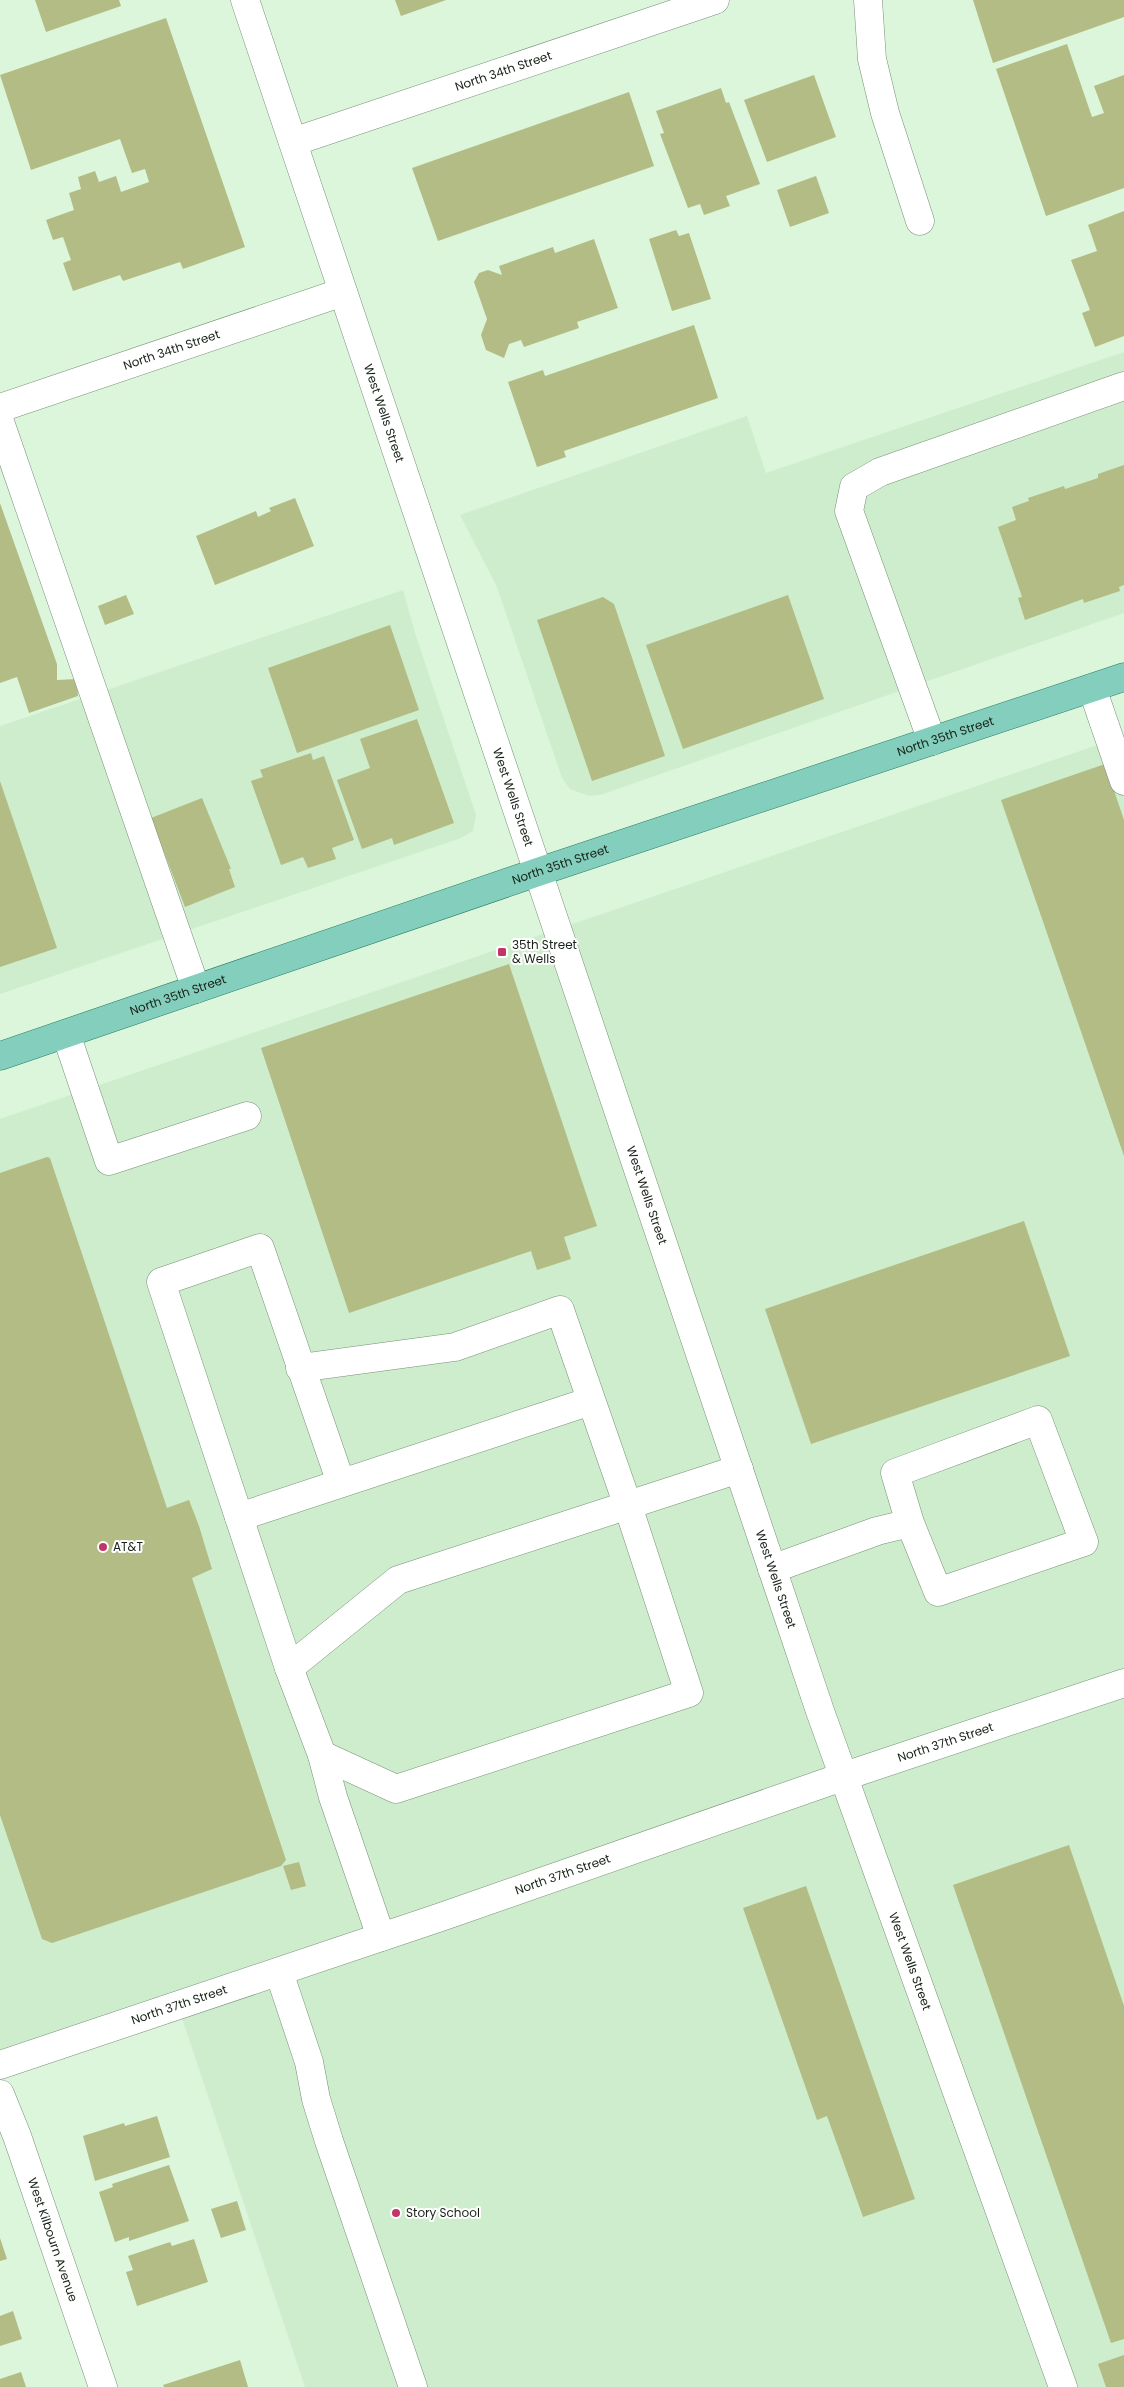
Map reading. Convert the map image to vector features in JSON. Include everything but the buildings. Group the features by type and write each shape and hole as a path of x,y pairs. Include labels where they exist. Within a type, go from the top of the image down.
{"main road":[{"name":"North 35th Street","path":"0,1056 538,872 1124,677"}],"street":[{"name":"West Wells Street","path":"245,0 842,1777 1063,2387"},
{"name":"North 34th Street","path":"293,142 715,0"},
{"path":"868,0 872,59 886,112 920,221"},
{"name":"North 34th Street","path":"0,408 343,292"},
{"path":"932,741 849,510 854,487 880,472 1124,386"},
{"path":"0,422 196,989"},
{"path":"1092,688 1124,781"},
{"path":"66,1034 109,1161 247,1116"},
{"path":"341,1483 260,1248 161,1282 289,1668 322,1756 333,1797 382,1937"},
{"path":"300,1368 455,1347 560,1310 628,1506 689,1693 396,1789 322,1756"},
{"path":"239,1517 591,1401"},
{"path":"1038,1420 1084,1542 938,1592 910,1523 895,1473 1038,1420"},
{"path":"289,1668 398,1580 738,1469"},
{"path":"772,1569 877,1530 910,1523"},
{"name":"North 37th Street","path":"0,2065 382,1937 842,1777 1124,1683"},
{"path":"278,1972 309,2062 316,2099 329,2141 413,2387"},
{"name":"West Kilbourn Avenue","path":"0,2094 18,2136 102,2387"}],"shaded area":[{"path":"1124,352 1124,613 600,795 589,796 570,789 562,778 497,587 460,515 747,416 766,473"},
{"path":"403,590 415,633 476,815 473,831 461,838 0,994 0,726"},
{"path":"1124,736 1124,2387 305,2387 178,2006 0,2065 0,1119"}],"place":[{"name":"35th Street & Wells","path":"502,952"},
{"name":"AT&T","path":"103,1547"},
{"name":"Story School","path":"396,2213"}]}
